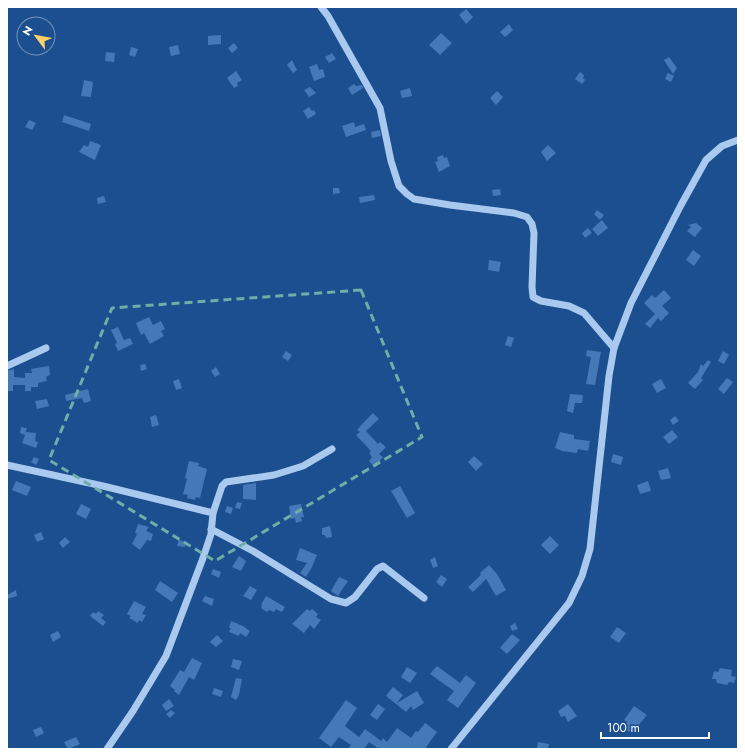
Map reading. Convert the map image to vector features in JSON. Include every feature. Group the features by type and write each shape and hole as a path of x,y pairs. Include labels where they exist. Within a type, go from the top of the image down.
{"street":[{"path":"321,7 328,16 380,108 391,161 400,186 414,199 514,213 527,217 532,224 534,233 533,297 541,301 568,306 584,313 614,348"},
{"path":"451,749 569,603 582,576 590,549 614,348 631,304 681,205 706,160 722,146 738,140"},
{"path":"7,366 46,348"},
{"path":"107,749 133,711 166,656 203,558 211,529 213,514 222,486 226,482 274,475 303,466 332,449"},
{"path":"7,465 103,486 213,514"},
{"path":"211,529 253,551 331,599 346,603 354,597 377,569 383,566 424,598"}],"highlighted area":[{"path":"361,290 422,437 215,561 49,460 112,308"}],"building":[{"path":"466,9 473,17 466,24 459,15"},
{"path":"509,24 513,30 505,37 500,32"},
{"path":"441,33 452,43 440,55 429,45"},
{"path":"221,35 221,44 208,45 208,36"},
{"path":"234,43 238,48 232,53 228,48"},
{"path":"178,45 180,54 171,56 169,47"},
{"path":"131,47 138,49 135,57 129,55"},
{"path":"106,52 115,53 114,62 105,61"},
{"path":"332,53 336,59 329,63 325,57"},
{"path":"669,57 677,68 673,74 664,60"},
{"path":"292,60 297,70 293,73 287,65"},
{"path":"317,64 319,70 323,69 325,77 314,81 309,67"},
{"path":"236,71 242,80 237,83 238,86 234,88 227,78"},
{"path":"580,72 584,75 583,78 585,80 582,84 575,79"},
{"path":"668,73 674,76 671,82 665,79"},
{"path":"84,80 93,82 91,97 81,96"},
{"path":"354,84 356,86 362,85 363,88 352,95 348,88"},
{"path":"310,87 316,93 309,97 304,90"},
{"path":"410,88 412,96 402,98 400,91"},
{"path":"497,91 503,97 496,105 490,98"},
{"path":"309,107 312,111 314,110 316,114 308,119 303,111"},
{"path":"64,115 91,124 89,131 62,122"},
{"path":"29,120 36,123 32,130 25,127"},
{"path":"354,122 355,127 364,124 366,130 346,137 342,126"},
{"path":"380,130 381,136 372,138 371,132"},
{"path":"90,141 101,145 95,160 79,152 84,145 88,147"},
{"path":"548,145 556,153 547,161 541,152"},
{"path":"443,155 444,158 447,157 450,166 439,172 435,162 438,161 437,157"},
{"path":"333,188 339,188 340,193 333,194"},
{"path":"500,189 501,195 493,196 492,190"},
{"path":"374,195 375,200 360,203 359,197"},
{"path":"104,196 106,202 98,204 97,198"},
{"path":"597,210 604,215 600,220 594,214"},
{"path":"602,220 608,228 598,236 592,229"},
{"path":"696,223 702,228 695,237 687,231 691,227 688,225"},
{"path":"588,228 592,233 585,238 582,233"},
{"path":"693,250 701,256 694,266 686,260"},
{"path":"489,260 501,262 499,272 488,270"},
{"path":"664,290 671,298 662,306 669,313 661,321 658,318 650,328 645,324 655,314 644,303 652,295 655,298"},
{"path":"149,317 153,325 161,321 165,329 161,331 164,336 150,344 144,333 141,335 136,323"},
{"path":"118,327 124,340 130,338 133,344 118,351 115,344 117,343 111,330"},
{"path":"508,336 514,338 511,347 505,345"},
{"path":"587,350 601,352 595,385 586,384 591,357 586,356"},
{"path":"286,351 292,355 288,361 282,357"},
{"path":"723,351 729,355 724,364 718,361"},
{"path":"708,360 711,362 701,378 703,380 695,389 688,383 698,372 701,364 703,366"},
{"path":"145,364 147,369 141,371 140,365"},
{"path":"49,366 50,375 46,377 47,381 38,383 38,387 31,387 31,391 25,391 25,385 13,385 13,391 7,391 7,371 14,369 14,377 25,378 25,373 32,373 31,369"},
{"path":"216,367 220,374 215,377 211,371"},
{"path":"727,378 733,382 724,394 718,389"},
{"path":"179,379 182,388 176,390 173,381"},
{"path":"661,379 666,388 657,393 652,384"},
{"path":"88,389 91,401 84,403 82,398 66,401 65,395"},
{"path":"570,394 583,395 582,403 575,403 573,413 567,411"},
{"path":"47,399 49,406 37,409 35,401"},
{"path":"373,413 379,419 366,431 378,444 380,442 386,447 379,454 383,457 375,467 369,461 372,457 369,453 371,451 356,435 360,432 357,430"},
{"path":"156,415 159,425 152,427 150,417"},
{"path":"675,416 679,421 673,425 670,420"},
{"path":"21,427 27,428 25,434 26,432 36,433 35,441 38,442 36,448 22,443 25,435 20,433"},
{"path":"672,430 678,437 669,444 663,437"},
{"path":"560,432 574,435 574,439 590,441 588,451 578,449 577,453 562,451 555,448"},
{"path":"613,454 623,457 621,465 611,462"},
{"path":"474,456 483,464 476,471 468,462"},
{"path":"34,457 39,459 36,465 31,462"},
{"path":"189,461 199,463 198,466 207,469 200,498 196,497 195,500 187,498 188,495 183,494 187,479 185,478"},
{"path":"668,468 671,478 661,480 658,471"},
{"path":"16,481 31,487 27,496 12,490"},
{"path":"648,481 651,491 640,494 637,485"},
{"path":"256,483 256,500 243,499 243,485"},
{"path":"400,486 415,513 407,518 391,491"},
{"path":"237,502 242,503 240,509 235,508"},
{"path":"81,504 91,509 86,519 76,514"},
{"path":"301,504 304,517 301,517 302,521 296,523 295,518 291,519 289,506"},
{"path":"227,506 233,508 231,514 225,512"},
{"path":"138,524 149,527 146,531 153,534 151,541 147,540 140,550 132,544 137,534 135,533"},
{"path":"330,526 332,537 326,538 325,535 322,535 322,528"},
{"path":"41,532 44,539 37,542 34,535"},
{"path":"550,536 559,545 550,554 541,545"},
{"path":"65,537 70,542 63,548 59,543"},
{"path":"179,540 186,542 185,547 177,546"},
{"path":"300,548 317,555 306,577 300,573 307,563 296,560"},
{"path":"239,556 246,561 241,571 232,567"},
{"path":"435,557 438,566 433,568 430,560"},
{"path":"489,565 497,574 506,590 496,596 486,579 473,592 468,587"},
{"path":"213,569 221,572 219,578 211,574"},
{"path":"441,575 447,579 442,587 436,582"},
{"path":"339,577 348,581 338,596 331,591"},
{"path":"160,581 178,593 172,602 155,590"},
{"path":"250,586 257,590 251,600 243,596"},
{"path":"16,590 17,596 7,599 7,595"},
{"path":"205,596 214,599 212,606 202,601"},
{"path":"266,596 285,607 282,612 276,609 274,612 269,610 267,612 261,608"},
{"path":"134,601 146,607 142,614 146,615 142,622 139,620 138,623 129,618 131,616 127,614"},
{"path":"307,609 310,611 312,609 318,614 316,617 321,620 314,629 310,625 304,633 292,624"},
{"path":"98,611 104,615 101,618 106,622 103,626 90,616 93,612 96,614"},
{"path":"231,621 250,631 246,637 240,633 239,636 229,632 231,628 229,628"},
{"path":"515,623 518,629 512,631 510,626"},
{"path":"617,627 626,633 619,643 610,637"},
{"path":"58,631 61,637 53,642 50,635"},
{"path":"512,634 520,640 507,654 500,648"},
{"path":"217,635 223,641 216,647 210,642"},
{"path":"192,658 202,663 194,680 189,677 179,695 170,686 180,670 184,672"},
{"path":"233,659 242,661 239,670 231,667"},
{"path":"437,666 460,683 466,675 476,683 458,708 447,700 454,691 430,674"},
{"path":"407,667 417,673 410,683 401,677"},
{"path":"720,668 732,670 731,676 736,677 734,683 729,682 727,685 717,683 716,679 712,679 714,671 718,672"},
{"path":"236,678 242,679 239,695 236,700 231,697"},
{"path":"393,687 403,695 397,703 417,691 424,703 413,710 411,706 406,712 386,696"},
{"path":"214,688 223,691 221,697 212,694"},
{"path":"169,699 174,706 166,711 162,705"},
{"path":"346,700 357,708 345,726 359,737 365,729 381,741 383,738 387,742 397,728 411,738 425,723 437,732 425,749 379,749 369,742 364,749 348,749 351,745 339,737 331,747 319,738"},
{"path":"378,704 385,709 377,720 370,715"},
{"path":"568,704 577,716 568,722 565,716 561,717 558,711"},
{"path":"634,706 647,715 634,731 631,729 629,732 623,728 627,722 624,720"},
{"path":"171,710 175,713 170,718 166,714"},
{"path":"41,727 44,733 36,737 33,730"},
{"path":"76,737 80,744 68,749 64,742"},
{"path":"538,742 549,744 548,749 537,748"}]}
